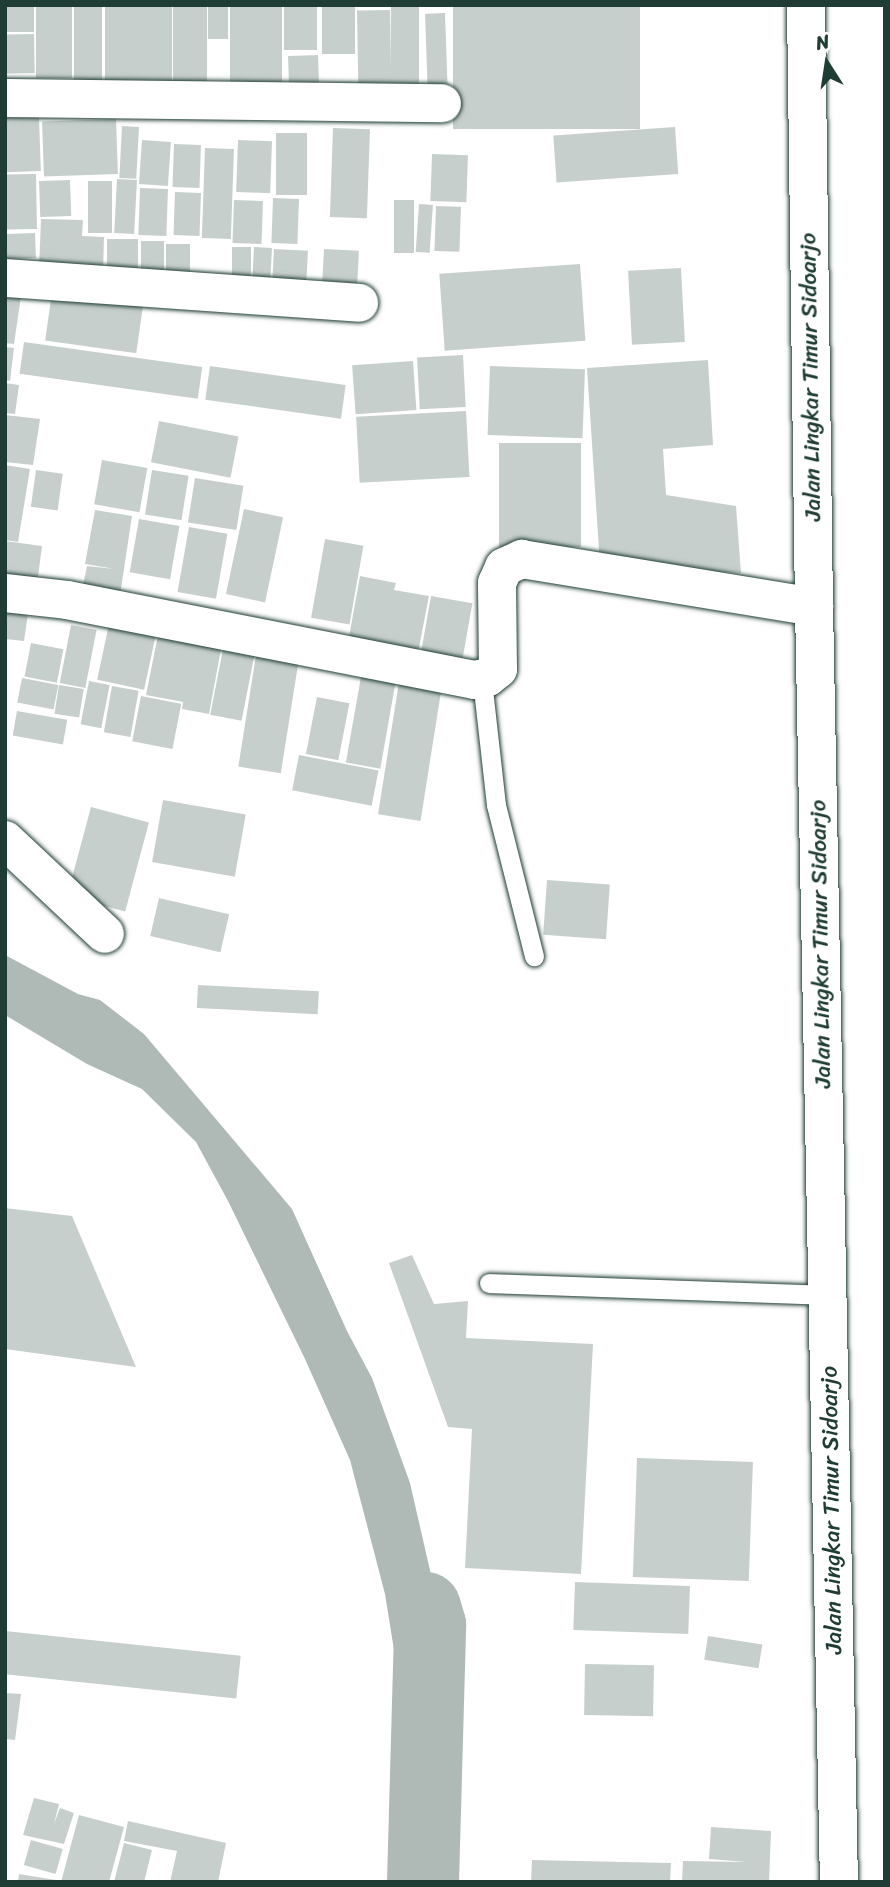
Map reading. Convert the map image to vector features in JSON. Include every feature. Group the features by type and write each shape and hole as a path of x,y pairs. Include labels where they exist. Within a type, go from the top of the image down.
{"main road":[{"name":"Jalan Lingkar Timur Sidoarjo","path":"806,5 814,607 839,1882"},
{"path":"5,98 442,103"},
{"path":"5,278 359,303"},
{"path":"5,593 67,600 482,680 498,668 499,574 504,567 522,559 814,607"},
{"path":"5,840 105,934"}],"lane":[{"path":"482,680 496,805 534,956"},
{"path":"489,1283 828,1295"}],"shaded area":[{"path":"5,955 78,994 100,1000 144,1034 292,1209 347,1331 372,1378 410,1483 443,1627 450,1709 403,1706 385,1594 350,1460 305,1359 228,1201 196,1142 142,1089 87,1064 5,1015"}],"building":[{"path":"5,5 34,5 34,32 5,32"},
{"path":"36,5 72,5 72,78 36,78"},
{"path":"74,5 102,5 102,82 74,82"},
{"path":"105,5 172,5 172,87 105,87"},
{"path":"173,5 207,5 207,89 173,89"},
{"path":"208,5 228,5 228,39 208,39"},
{"path":"230,5 282,5 282,93 230,93"},
{"path":"284,5 317,5 317,50 284,50"},
{"path":"322,5 355,5 355,54 322,54"},
{"path":"391,5 419,5 419,87 391,87"},
{"path":"453,5 640,5 640,129 453,129"},
{"path":"390,10 391,95 358,96 357,11"},
{"path":"445,13 448,86 428,87 425,14"},
{"path":"34,34 35,73 6,74 5,35"},
{"path":"318,55 319,89 289,90 288,56"},
{"path":"39,117 41,171 7,172 5,118"},
{"path":"116,119 118,174 44,177 42,122"},
{"path":"122,126 139,127 136,179 119,178"},
{"path":"675,127 678,174 557,182 553,136"},
{"path":"333,128 370,129 367,218 330,217"},
{"path":"276,133 307,133 307,195 276,195"},
{"path":"142,140 171,142 168,186 139,184"},
{"path":"238,140 272,141 270,193 236,192"},
{"path":"174,144 201,145 199,188 172,187"},
{"path":"205,148 234,149 231,239 202,238"},
{"path":"432,154 468,155 466,202 430,201"},
{"path":"36,174 37,229 6,230 5,175"},
{"path":"117,179 137,180 134,234 114,233"},
{"path":"70,180 71,216 40,217 39,181"},
{"path":"88,181 112,181 112,233 88,233"},
{"path":"140,188 168,189 166,236 138,235"},
{"path":"175,192 201,193 199,236 173,235"},
{"path":"273,198 299,199 297,244 271,243"},
{"path":"234,200 263,201 261,244 232,243"},
{"path":"394,200 414,200 414,253 394,253"},
{"path":"419,204 433,205 430,253 416,252"},
{"path":"436,206 461,207 459,252 434,251"},
{"path":"41,219 83,220 82,236 104,237 103,274 39,269"},
{"path":"35,233 36,258 6,259 5,234"},
{"path":"107,239 138,239 138,274 107,274"},
{"path":"141,241 164,241 164,277 141,277"},
{"path":"166,244 190,244 190,281 166,281"},
{"path":"232,247 251,247 251,287 232,287"},
{"path":"254,247 272,248 270,287 252,286"},
{"path":"274,249 308,251 306,292 272,290"},
{"path":"324,249 359,251 357,294 322,292"},
{"path":"580,264 585,341 445,351 439,274"},
{"path":"681,268 685,342 632,345 628,271"},
{"path":"52,292 143,305 136,353 45,341"},
{"path":"5,294 21,296 14,344 5,343"},
{"path":"24,342 202,367 198,399 20,374"},
{"path":"5,347 14,348 10,381 5,380"},
{"path":"463,355 466,407 420,409 417,357"},
{"path":"708,360 713,445 663,449 666,495 736,506 741,573 600,565 587,368"},
{"path":"413,361 416,410 356,414 352,365"},
{"path":"210,366 346,385 341,419 205,400"},
{"path":"490,366 585,369 583,438 488,435"},
{"path":"5,383 19,385 15,414 5,413"},
{"path":"466,411 469,477 360,483 356,417"},
{"path":"5,415 40,419 33,465 5,462"},
{"path":"159,421 239,436 230,478 151,462"},
{"path":"499,443 581,443 581,547 499,547"},
{"path":"102,460 147,468 139,512 94,504"},
{"path":"5,465 30,469 18,542 5,540"},
{"path":"36,470 63,474 58,510 31,507"},
{"path":"152,470 189,476 182,520 145,514"},
{"path":"195,478 243,486 236,530 188,522"},
{"path":"244,509 283,517 265,602 226,594"},
{"path":"95,510 132,516 119,602 81,595 87,566 115,569 85,564"},
{"path":"139,519 179,526 170,579 130,572"},
{"path":"189,527 227,534 216,599 178,592"},
{"path":"325,539 363,546 350,625 311,618"},
{"path":"5,541 42,546 36,592 5,588"},
{"path":"360,576 396,583 394,590 429,596 417,658 349,637"},
{"path":"431,596 472,603 461,667 420,660"},
{"path":"5,597 30,600 24,641 5,639"},
{"path":"109,624 156,634 144,690 97,680"},
{"path":"71,625 97,630 85,688 60,683"},
{"path":"158,635 221,649 209,714 182,709 183,702 146,695"},
{"path":"31,643 63,649 57,683 25,676"},
{"path":"223,649 254,655 242,721 210,715"},
{"path":"256,655 298,662 281,773 238,767"},
{"path":"362,671 396,677 380,769 346,763"},
{"path":"22,678 58,685 54,710 17,703"},
{"path":"89,681 110,685 101,728 81,724"},
{"path":"399,682 441,689 421,821 378,814"},
{"path":"59,685 84,689 79,718 54,714"},
{"path":"112,686 139,691 130,737 104,732"},
{"path":"141,696 181,704 172,749 132,741"},
{"path":"317,697 349,703 338,760 306,754"},
{"path":"17,711 67,720 63,744 13,736"},
{"path":"299,755 379,770 372,806 292,790"},
{"path":"163,800 246,815 235,877 152,862"},
{"path":"91,807 149,823 125,911 67,896"},
{"path":"547,880 610,884 606,939 543,935"},
{"path":"159,898 229,914 220,952 150,936"},
{"path":"198,985 319,991 318,1014 197,1008"},
{"path":"5,1208 72,1216 136,1367 5,1349"},
{"path":"412,1255 434,1304 468,1301 466,1338 593,1344 581,1574 465,1568 472,1429 448,1427 389,1263"},
{"path":"637,1458 753,1462 749,1581 633,1577"},
{"path":"575,1582 690,1586 688,1634 573,1630"},
{"path":"5,1631 241,1656 236,1699 5,1674"},
{"path":"708,1636 762,1645 759,1668 704,1660"},
{"path":"585,1664 654,1665 653,1716 584,1715"},
{"path":"5,1693 21,1694 15,1740 5,1739"},
{"path":"34,1798 59,1804 54,1824 60,1808 74,1813 64,1844 23,1835"},
{"path":"79,1815 124,1827 109,1882 61,1882"},
{"path":"128,1821 226,1843 218,1882 170,1882 177,1851 124,1841"},
{"path":"711,1827 771,1831 769,1882 682,1882 683,1861 747,1862 709,1859"},
{"path":"31,1840 63,1849 56,1874 24,1865"},
{"path":"124,1843 152,1850 144,1882 114,1882"},
{"path":"532,1860 671,1863 670,1882 531,1882"},
{"path":"19,1874 56,1880 56,1882 18,1882"}],"waterway":[{"path":"423,1882 430,1625 425,1608"}]}
